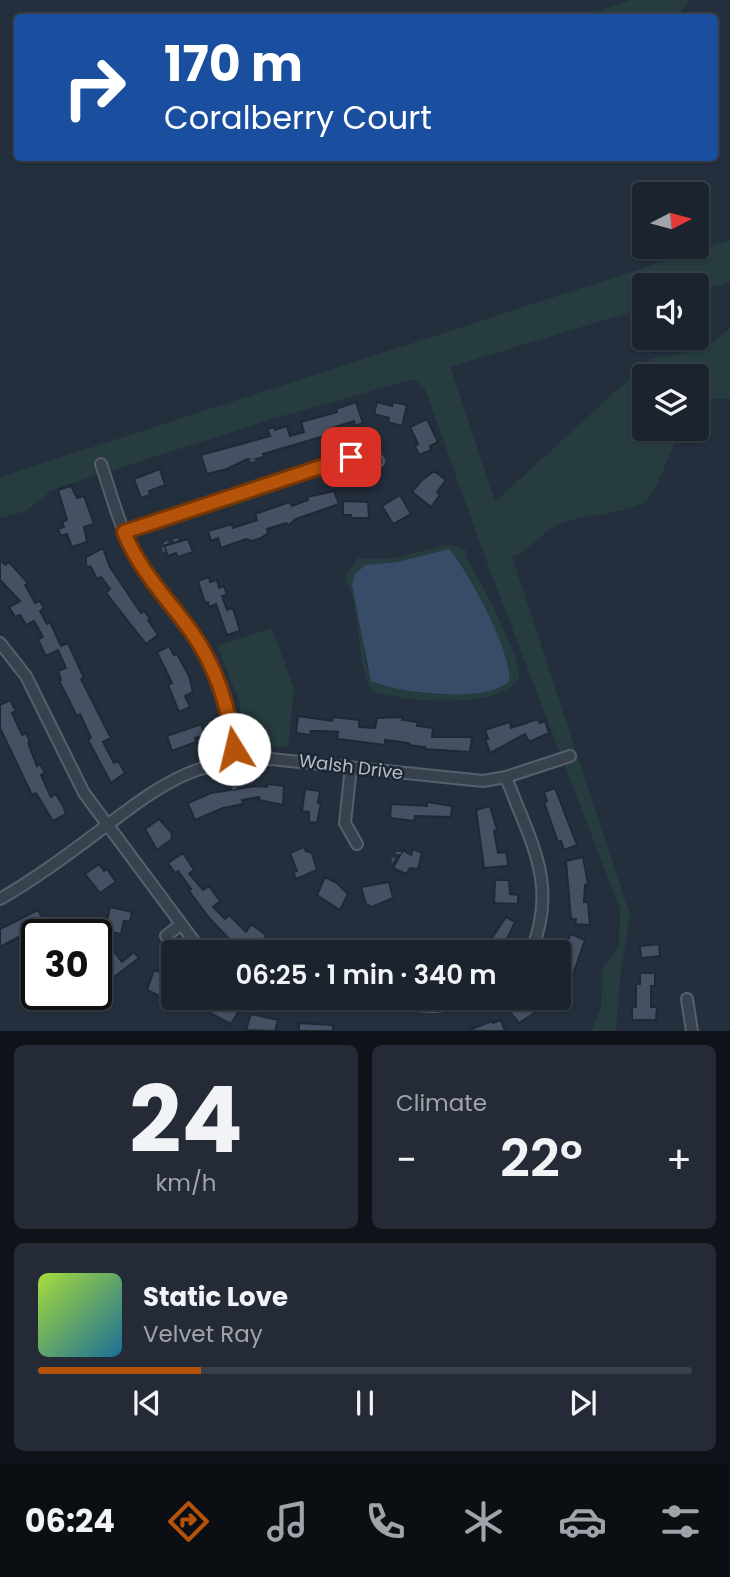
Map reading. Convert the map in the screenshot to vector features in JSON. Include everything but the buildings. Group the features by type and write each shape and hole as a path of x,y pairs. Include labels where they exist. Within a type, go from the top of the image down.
{"street":[{"path":"124,532 335,461 351,457 378,461"},
{"path":"101,464 124,532 153,585 192,632 209,659 226,702 235,761"},
{"path":"0,643 26,676 77,780 192,940"},
{"name":"Walsh Drive","path":"0,899 37,877 152,793 195,771 235,761 271,759 483,781 506,777 570,756"},
{"path":"351,767 345,823 357,844"},
{"path":"506,777 542,877 543,918 535,940"},
{"path":"166,936 180,925"},
{"path":"687,999 692,1031"}],"path":[{"path":"250,460 258,461"},
{"path":"164,552 162,544 179,539 180,541"},
{"path":"232,789 244,784"},
{"path":"391,862 397,853 401,853"}],"green space":[{"path":"631,0 690,0 678,14 588,14"},
{"path":"730,240 730,282 709,288 709,273 632,273 632,312 450,367 495,502 632,376 632,441 675,441 652,493 642,503 561,523 512,557 630,915 620,977 616,1031 591,1031 601,1008 603,967 619,946 620,909 485,557 425,389 414,379 272,419 63,486 51,491 26,511 0,518 0,477 671,259 709,259 709,247"},
{"path":"730,328 730,398 709,400 709,364 646,364 651,359 709,350 709,346"},
{"path":"441,546 466,550 467,558 498,618 518,667 519,678 509,688 493,695 450,701 406,698 372,691 362,663 355,605 345,578 358,558 391,559","holes":["444,550 504,686 473,694 439,695 406,691 375,683 366,664 362,624 352,585 359,569 365,565 397,562"]},
{"path":"272,628 294,689 288,746 247,747 238,698 217,646"}],"water":[{"path":"449,549 488,613 509,669 509,681 498,688 482,692 442,694 400,689 371,681 352,585 355,574 365,565 397,562"}],"route":[{"path":"234,749 223,691 209,659 192,632 153,585 124,532 351,457"}]}
